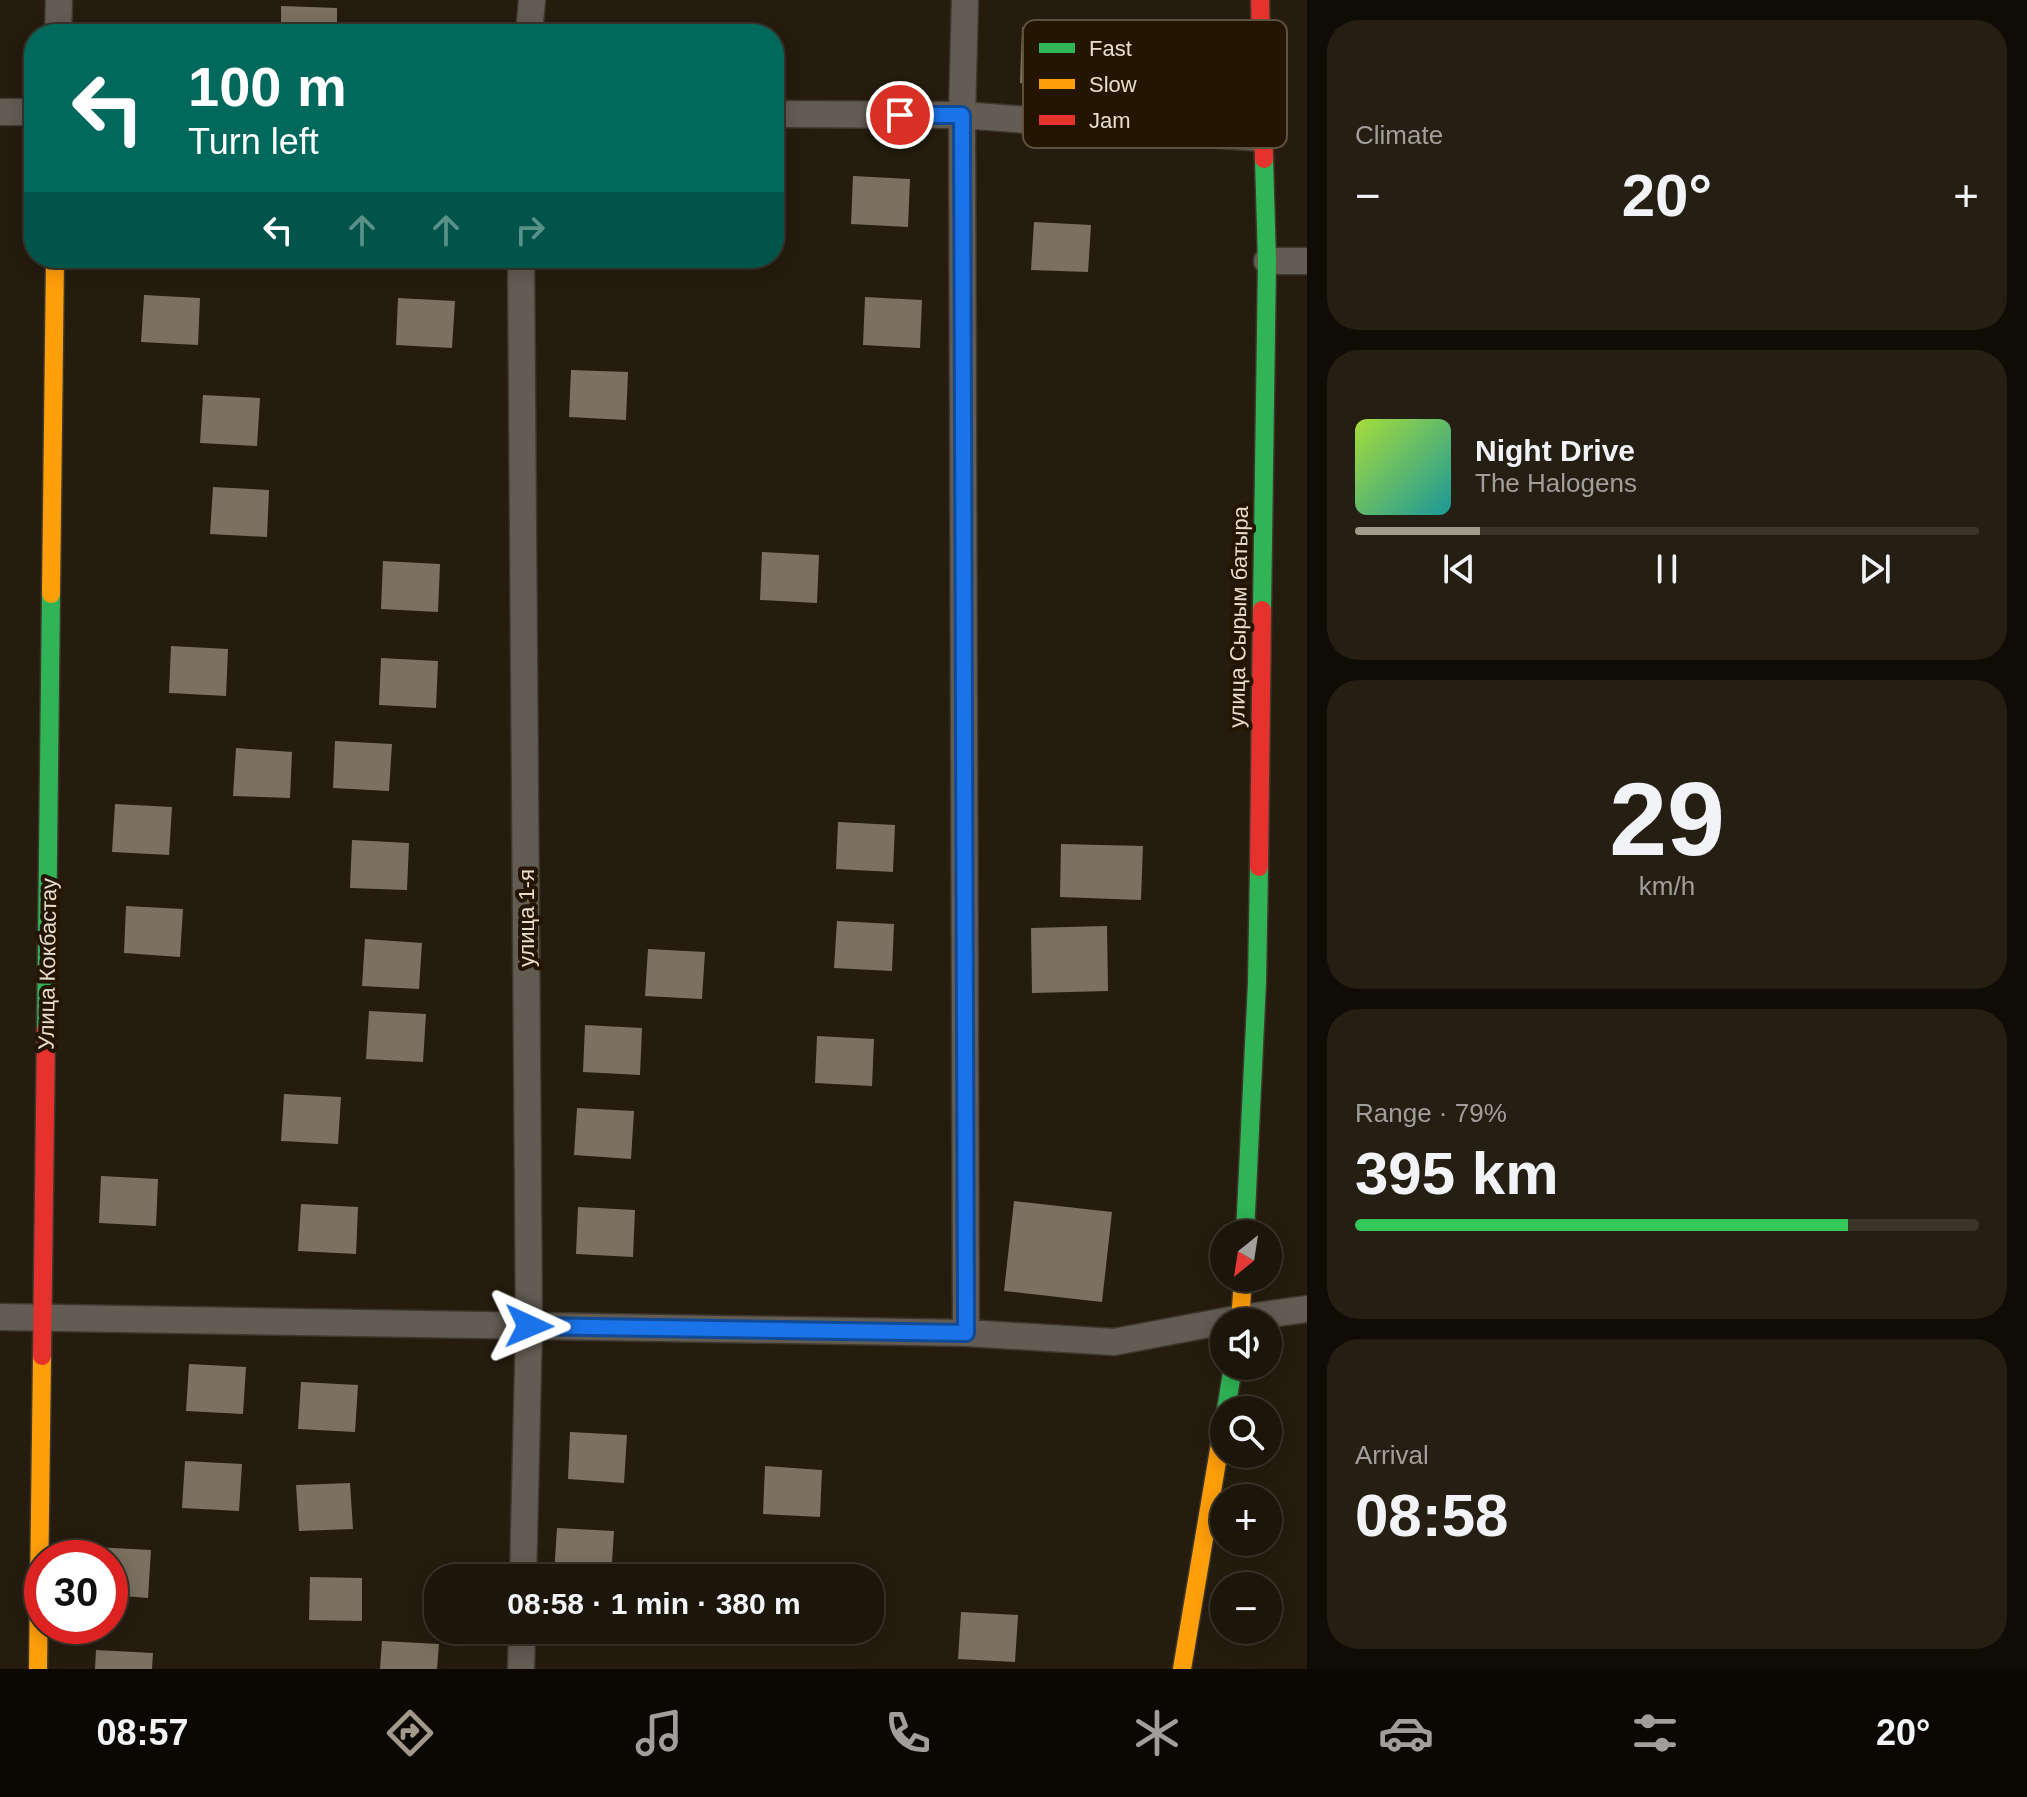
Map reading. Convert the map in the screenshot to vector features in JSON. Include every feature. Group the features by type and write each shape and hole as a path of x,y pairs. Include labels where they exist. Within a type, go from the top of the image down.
{"street":[{"path":"58,24 59,0"},
{"path":"530,24 532,0"},
{"path":"965,0 962,115 966,1333"},
{"name":"улица Сырым батыра","path":"1260,0 1260,20"},
{"path":"0,112 24,112"},
{"path":"784,114 962,115 1023,120"},
{"name":"улица Сырым батыра","path":"1246,1220 1257,982 1267,261 1262,148"},
{"path":"1267,261 1307,261"},
{"name":"Улица Кокбастау","path":"38,1669 55,268"},
{"name":"улица 1-я","path":"521,268 529,1326 523,1564"},
{"path":"1282,1313 1307,1309"},
{"path":"0,1317 966,1333 1114,1342 1210,1325"},
{"path":"1182,1669 1216,1468"},
{"path":"521,1669 522,1644"}],"building":[{"path":"281,6 337,8 337,24 281,24"},
{"path":"1022,27 1023,27 1023,83 1020,83"},
{"path":"853,176 910,179 908,227 851,224"},
{"path":"1034,222 1091,225 1088,272 1031,270"},
{"path":"144,295 200,298 198,345 141,342"},
{"path":"865,297 922,300 920,348 863,345"},
{"path":"398,298 455,301 452,348 396,345"},
{"path":"571,370 628,372 626,420 569,417"},
{"path":"203,395 260,398 257,446 200,443"},
{"path":"213,487 269,490 267,537 210,534"},
{"path":"762,552 819,555 817,603 760,600"},
{"path":"383,561 440,564 438,612 381,609"},
{"path":"171,646 228,649 226,696 169,693"},
{"path":"381,658 438,661 436,708 379,705"},
{"path":"335,741 392,744 389,791 333,788"},
{"path":"236,748 292,752 290,798 233,796"},
{"path":"115,804 172,807 169,855 112,852"},
{"path":"838,822 895,825 893,872 836,869"},
{"path":"352,840 409,843 407,890 350,888"},
{"path":"1061,844 1143,846 1141,900 1060,897"},
{"path":"126,906 183,909 180,957 124,953"},
{"path":"837,921 894,924 892,971 834,968"},
{"path":"1107,926 1108,991 1032,993 1031,928"},
{"path":"365,939 422,943 419,989 362,986"},
{"path":"648,949 705,952 702,999 645,996"},
{"path":"369,1011 426,1014 423,1062 366,1059"},
{"path":"585,1025 642,1028 640,1075 583,1072"},
{"path":"817,1036 874,1039 872,1086 815,1083"},
{"path":"284,1094 341,1097 338,1144 281,1141"},
{"path":"577,1108 634,1111 631,1159 574,1155"},
{"path":"101,1176 158,1179 156,1226 99,1223"},
{"path":"1014,1201 1112,1212 1102,1302 1004,1291"},
{"path":"301,1204 358,1207 356,1254 298,1251"},
{"path":"578,1207 635,1210 633,1257 576,1254"},
{"path":"189,1364 246,1367 243,1414 186,1411"},
{"path":"301,1382 358,1385 355,1432 298,1429"},
{"path":"570,1432 627,1435 624,1483 568,1479"},
{"path":"185,1461 242,1464 239,1511 182,1508"},
{"path":"765,1466 822,1470 820,1517 763,1514"},
{"path":"350,1483 353,1529 299,1531 296,1485"},
{"path":"557,1528 614,1531 612,1564 555,1564"},
{"path":"128,1549 151,1550 148,1598 128,1596"},
{"path":"310,1577 362,1578 362,1621 309,1620"},
{"path":"961,1612 1018,1615 1015,1662 958,1659"},
{"path":"382,1641 439,1644 437,1669 380,1669"},
{"path":"96,1650 153,1653 152,1669 95,1669"}],"traffic: fast":[{"path":"1262,610 1267,261 1264,159"},
{"path":"46,1030 51,594"},
{"path":"1246,1220 1259,867"},
{"path":"1228,1396 1231,1380"}],"traffic: slow":[{"path":"51,594 55,268"},
{"path":"1241,1308 1242,1292"},
{"path":"38,1669 42,1356"},
{"path":"1182,1669 1216,1468"}],"traffic: jam":[{"path":"1260,0 1261,20"},
{"path":"1264,148 1264,159"},
{"path":"1259,867 1262,610"},
{"path":"42,1356 46,1030"}],"route":[{"path":"529,1326 966,1333 962,115 900,115"}]}
